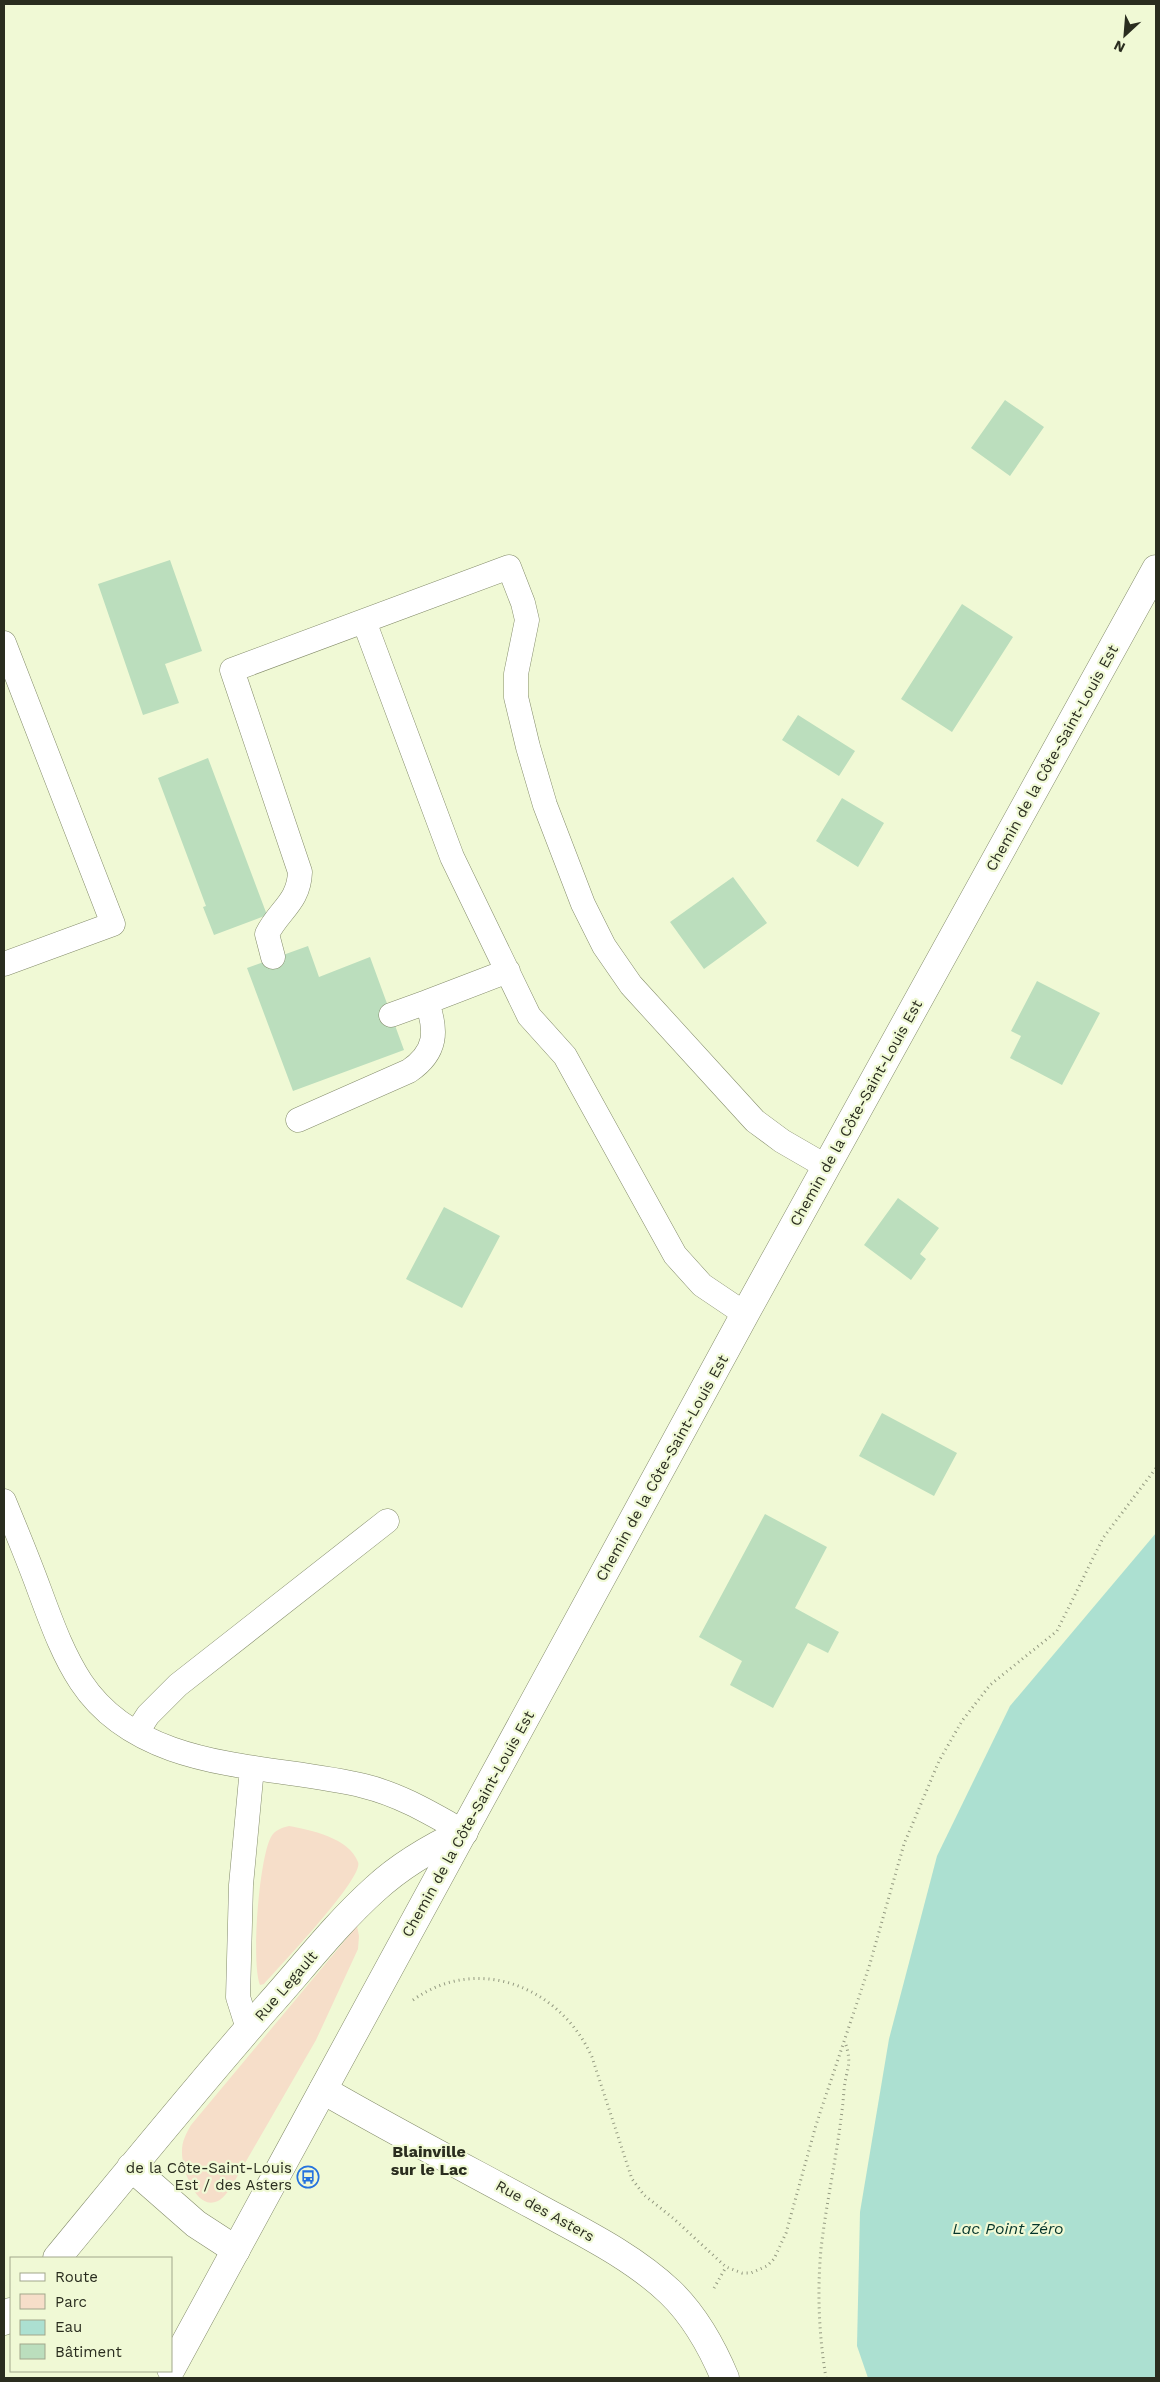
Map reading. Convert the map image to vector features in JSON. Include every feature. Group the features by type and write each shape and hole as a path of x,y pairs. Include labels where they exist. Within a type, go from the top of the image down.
{"street":[{"name":"Chemin de la Côte-Saint-Louis Est","path":"172,2368 745,1314 1156,569"},
{"name":"Rue Legault","path":"58,2257 250,2026 344,1920 376,1888 421,1855 464,1832"},
{"name":"Rue des Asters","path":"323,2090 601,2242 646,2272 672,2294 690,2315 706,2339 725,2378"},
{"path":"132,2168 196,2224 236,2250"}],"lane":[{"path":"273,957 267,934 273,921 288,908 300,885 300,872 232,670 509,567 524,603 527,620 516,674 516,697 528,747 544,805 583,904 604,946 631,984 755,1121 782,1141 826,1167"},
{"path":"364,621 452,858 530,1016 570,1064 675,1255 702,1286 745,1314"},
{"path":"4,643 113,924 4,964"},
{"path":"391,1015 508,971"},
{"path":"298,1120 409,1071 420,1064 427,1053 434,1033 427,1002"},
{"path":"4,1501 59,1642 71,1665 96,1700 111,1715 137,1732 171,1748 252,1768 334,1780 379,1791 416,1805 464,1832"},
{"path":"137,1732 148,1715 178,1685 387,1522"},
{"path":"250,2026 245,2019 238,1997 241,1885 252,1768"}],"path":[{"path":"409,2003 441,1984 477,1978 507,1982 556,2007 577,2029 592,2057 632,2179 644,2195 673,2218 726,2267 742,2273 752,2273 768,2266 780,2248 797,2196 816,2125 870,1966 910,1828 948,1743 990,1685 1057,1631 1103,1538 1156,1468"},
{"path":"826,2378 818,2318 818,2281 850,2056 845,2042"}],"green space":[{"path":"289,1826 328,1836 338,1841 353,1854 358,1862 357,1871 319,1923 264,1984 260,1985 257,1973 256,1934 263,1866 271,1837 278,1830"},
{"path":"357,1926 359,1936 358,1949 316,2040 230,2189 215,2202 201,2199 191,2185 182,2158 182,2147 191,2125"}],"water":[{"name":"Lac Point Zéro","path":"1156,1533 1156,2378 868,2378 857,2346 860,2212 889,2039 937,1856 1010,1706"}],"building":[{"path":"1005,400 1044,427 1010,476 971,448"},
{"path":"170,560 202,651 165,664 179,703 143,715 98,584"},
{"path":"962,604 1013,637 952,732 901,699"},
{"path":"798,715 855,751 839,776 782,740"},
{"path":"208,758 267,915 214,935 203,907 206,906 158,778"},
{"path":"842,798 884,823 858,867 816,841"},
{"path":"733,877 767,923 704,969 670,922"},
{"path":"308,946 319,977 370,957 404,1050 293,1091 247,968"},
{"path":"1037,981 1100,1013 1062,1085 1010,1058 1021,1036 1011,1031"},
{"path":"898,1198 939,1228 920,1254 926,1259 911,1280 864,1245"},
{"path":"444,1207 500,1236 462,1308 406,1279"},
{"path":"882,1413 957,1453 934,1496 859,1456"},
{"path":"765,1514 827,1547 795,1608 839,1632 828,1653 808,1643 773,1708 730,1685 742,1661 699,1637"}],"place":[{"name":"de la Côte-Saint-Louis Est / des Asters","path":"308,2177"}],"district":[{"name":"Blainville sur le Lac","path":"429,2160"}]}
